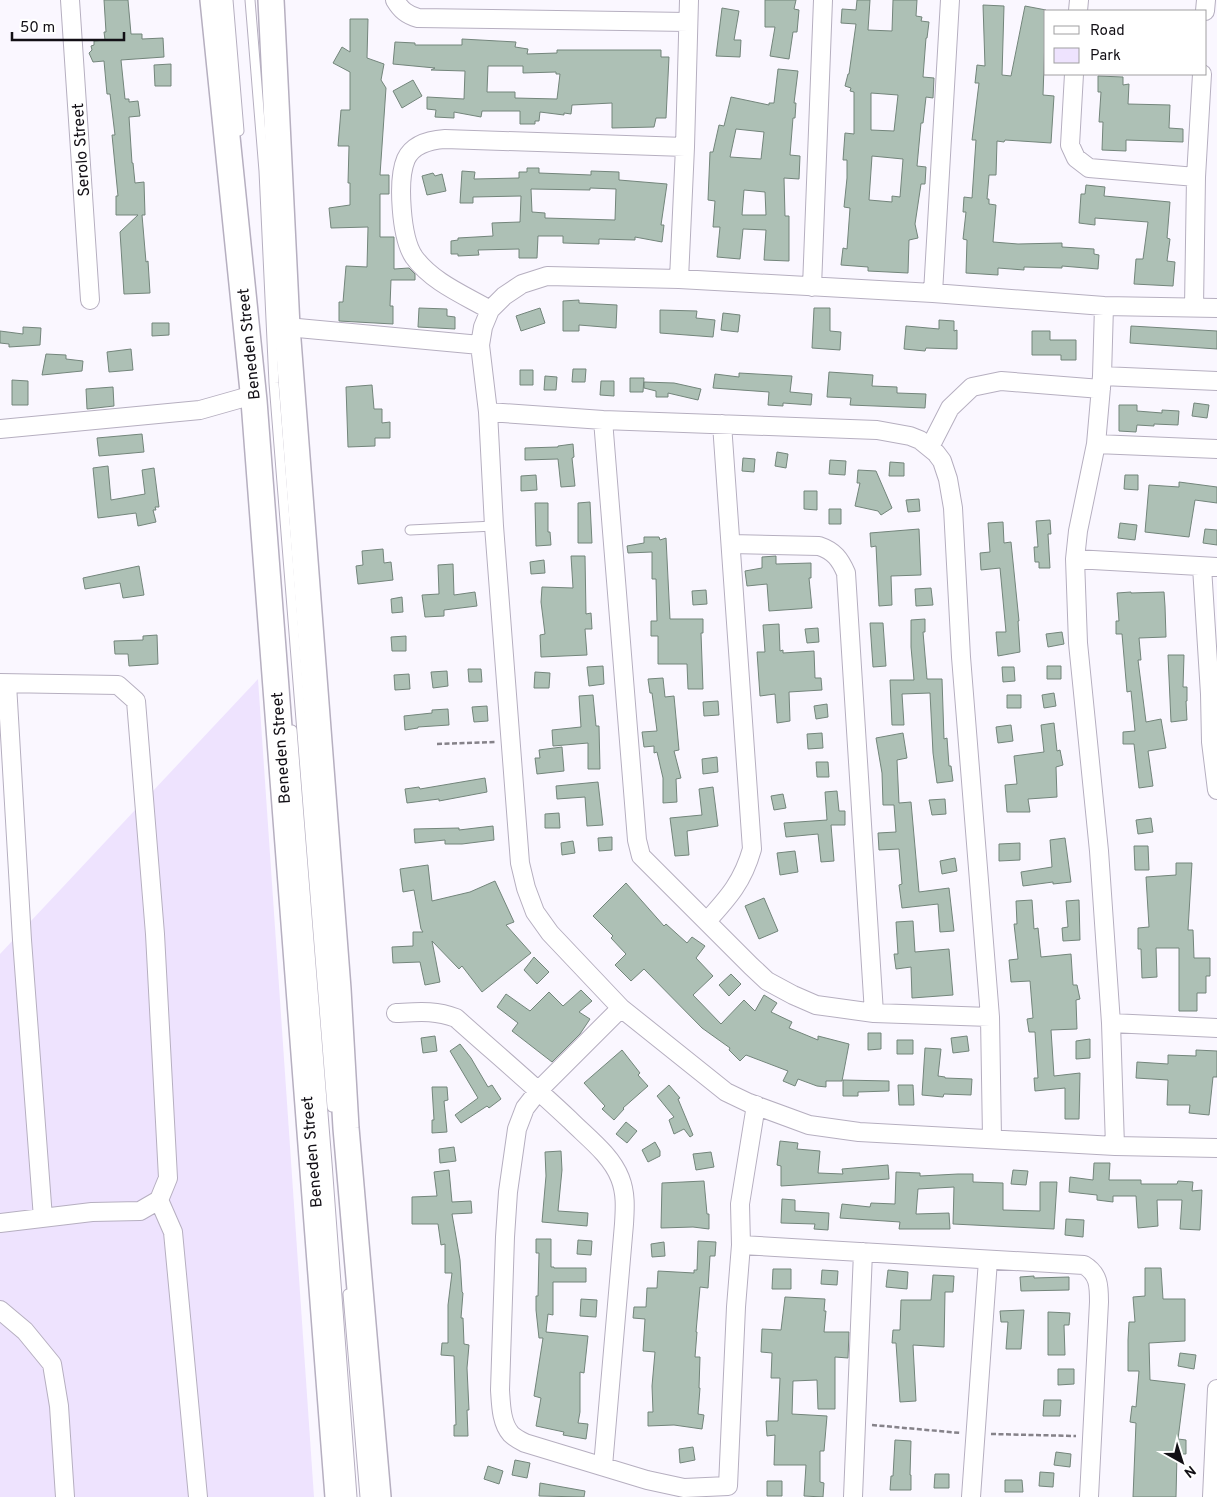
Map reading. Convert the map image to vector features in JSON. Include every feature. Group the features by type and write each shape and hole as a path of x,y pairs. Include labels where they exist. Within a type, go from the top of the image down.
{"main road":[{"name":"Beneden Street","path":"214,0 253,395 338,1497"},
{"path":"271,0 287,327 338,989 347,1138 378,1497"}],"street":[{"name":"Serolo Street","path":"70,0 90,300"},
{"path":"395,0 408,16 418,18 688,22"},
{"path":"679,279 690,0"},
{"path":"812,287 823,0"},
{"path":"933,293 950,0"},
{"path":"1074,75 1070,145 1076,158 1083,165 1089,168 1196,177"},
{"path":"1194,307 1196,177 1202,75"},
{"path":"490,310 436,279 414,256 408,245 401,217 402,176 406,158 418,146 428,140 445,139 685,147"},
{"path":"1217,308 1104,306 933,293 679,279 547,276 522,284 504,296 490,310 483,327 480,345 488,412 494,526 520,863 535,912 550,933 622,1008 726,1092 756,1106 809,1124 859,1132 1115,1146 1217,1148"},
{"path":"1104,306 1102,382 1096,444 1078,531 1075,559 1078,643 1099,851 1111,1023 1115,1146"},
{"path":"287,327 480,345"},
{"path":"930,447 950,408 972,387 1001,381 1217,381"},
{"path":"0,429 200,410 253,395"},
{"path":"488,412 603,420 877,430 910,436 930,447 942,461 948,478 953,508 961,657 990,1017 992,1138"},
{"path":"603,420 637,840 641,856 767,981 793,995 816,1005 874,1013 990,1017"},
{"path":"707,921 730,896 746,869 752,849 722,424"},
{"path":"1096,444 1217,449"},
{"path":"731,544 819,546 829,550 840,560 846,573 874,1013"},
{"path":"1075,559 1210,567 1211,742 1217,790"},
{"path":"0,1223 44,1218 92,1212 140,1210 159,1200 168,1178 155,934 136,701 118,686 4,683 44,1218"},
{"path":"622,1008 538,1090 525,1108 517,1128 508,1192 500,1390 506,1425 511,1434 525,1444 647,1480 684,1488 728,1486 736,1307 741,1245 740,1204 756,1106"},
{"path":"396,1013 428,1011 443,1013 456,1018 538,1090 612,1163 624,1188 624,1224 603,1466"},
{"path":"1111,1023 1217,1028"},
{"path":"159,1200 174,1232 198,1497"},
{"path":"741,1245 1084,1265 1096,1275 1099,1302 1089,1497"},
{"path":"853,1497 863,1252"},
{"path":"971,1497 988,1260"},
{"path":"0,1310 25,1332 52,1364 59,1406 65,1497"},
{"path":"1212,1497 1217,1389"}],"lane":[{"path":"228,0 239,138"},
{"path":"250,0 264,172 274,383 333,1114"},
{"path":"410,530 494,526"},
{"path":"291,718 352,1497"},
{"path":"347,1281 365,1497"}],"path":[{"path":"437,744 510,742"}],"green space":[{"path":"258,679 314,1497 0,1497 0,954"}],"building":[{"path":"104,0 128,0 131,34 142,34 142,39 163,38 164,57 121,60 125,99 129,99 129,102 138,101 140,116 129,117 135,183 144,182 145,215 142,215 150,293 124,294 120,232 138,215 116,215 116,196 118,196 112,135 115,135 110,94 107,94 104,61 93,62 89,53 92,50 91,46 94,45 94,41 105,40"},
{"path":"765,0 796,0 794,9 799,10 797,32 793,32 789,59 770,56 775,27 765,27"},
{"path":"857,0 870,0 868,30 892,31 893,0 917,0 916,16 922,17 921,21 929,22 923,77 934,78 933,98 926,97 923,123 921,123 917,166 926,167 925,184 921,184 915,224 918,238 909,240 908,273 868,271 868,267 841,265 843,248 847,249 850,208 844,207 847,178 847,160 843,160 845,133 854,134 854,92 850,91 851,88 845,86 849,74 856,24 841,23 842,9 856,10","holes":["871,93 898,95 894,131 871,130","872,156 903,159 900,197 892,196 892,202 869,200"]},
{"path":"983,5 1004,6 1002,75 1011,76 1025,6 1046,10 1044,10 1043,95 1054,96 1051,143 997,141 996,175 989,175 987,199 989,199 989,204 996,205 993,242 1018,244 1062,243 1062,247 1094,249 1094,254 1099,255 1098,269 1062,266 1062,268 1024,267 1024,270 998,268 998,275 966,273 967,240 963,239 966,212 963,212 964,197 972,198 976,140 972,140 979,83 975,83 977,65 985,66"},
{"path":"722,8 739,11 734,40 741,40 740,57 716,56"},
{"path":"350,19 368,19 367,58 384,64 381,80 386,88 380,175 389,175 389,194 380,194 380,237 394,237 394,269 409,268 415,274 415,280 391,280 390,306 393,306 393,324 339,321 339,302 343,302 346,266 367,267 368,227 331,228 329,208 350,205 350,183 348,183 349,146 338,146 341,110 350,110 350,72 333,63 342,47 350,52"},
{"path":"462,39 516,42 515,47 528,49 527,54 557,53 557,50 661,50 661,57 669,57 666,118 656,118 654,127 612,128 612,103 572,105 571,114 564,113 564,115 540,112 539,121 535,121 535,124 520,124 520,111 482,111 481,117 454,112 454,118 435,117 436,110 427,109 427,97 464,99 465,71 431,70 435,68 393,64 395,42 415,43 415,45 462,45","holes":["488,66 523,66 523,73 556,72 556,74 560,74 557,99 515,98 515,92 487,92"]},
{"path":"171,64 171,86 155,86 154,65"},
{"path":"778,69 798,71 790,155 800,156 799,179 784,178 785,216 789,216 789,261 764,260 766,230 743,229 740,259 717,257 720,227 713,227 715,201 708,200 710,152 713,152 719,125 724,126 731,97 769,105 769,103 774,103","holes":["736,129 764,132 761,159 730,157","744,190 765,192 766,215 742,215"]},
{"path":"1098,76 1123,77 1123,85 1129,84 1128,104 1170,105 1169,128 1183,129 1183,142 1126,140 1126,151 1102,150 1103,122 1099,122 1101,92 1098,92"},
{"path":"413,80 422,96 402,108 393,91"},
{"path":"527,168 539,168 539,173 591,175 591,171 619,172 619,180 667,184 661,225 664,225 662,242 635,237 635,240 599,239 599,244 563,243 563,236 538,236 537,258 519,258 519,249 478,250 479,255 458,256 458,254 451,254 451,241 458,240 458,238 493,236 492,223 520,222 521,196 473,197 473,203 460,203 462,171 475,172 474,179 519,178 519,172 527,172","holes":["531,189 616,189 615,220 545,218 545,213 532,212"]},
{"path":"433,173 435,176 442,174 446,191 427,195 422,176"},
{"path":"1086,185 1105,187 1104,196 1170,202 1167,238 1170,239 1167,261 1175,262 1173,286 1134,284 1136,259 1143,259 1148,222 1095,218 1095,225 1079,223 1081,194 1085,194"},
{"path":"579,300 579,303 617,305 616,328 579,325 579,331 563,331 563,301"},
{"path":"419,308 447,309 447,316 455,317 455,329 418,327"},
{"path":"540,308 545,323 521,331 516,316"},
{"path":"814,308 830,308 830,331 841,332 840,350 812,348"},
{"path":"660,310 697,311 696,318 715,320 713,337 660,333"},
{"path":"723,313 740,315 738,332 721,330"},
{"path":"939,320 954,321 954,331 957,330 957,349 926,348 925,351 904,349 906,326 939,329"},
{"path":"152,323 169,323 169,335 152,336"},
{"path":"1131,326 1217,331 1217,349 1130,343"},
{"path":"23,327 41,328 40,345 9,347 9,344 0,343 0,331 23,334"},
{"path":"1032,331 1050,331 1050,340 1076,340 1076,360 1061,360 1061,355 1032,355"},
{"path":"131,349 133,370 109,372 107,352"},
{"path":"46,354 66,355 66,359 83,361 82,371 42,375"},
{"path":"573,369 586,369 585,382 572,382"},
{"path":"520,370 533,370 533,385 520,385"},
{"path":"829,372 873,375 872,386 897,387 897,393 926,394 925,408 850,405 851,398 827,397"},
{"path":"739,373 792,376 790,392 812,394 811,405 783,403 783,406 768,405 769,392 713,388 715,374 739,377"},
{"path":"545,376 557,377 556,390 544,390"},
{"path":"630,378 644,378 643,392 630,392"},
{"path":"12,380 28,381 28,405 12,405"},
{"path":"601,381 614,381 614,396 600,395"},
{"path":"644,382 674,383 701,389 698,400 668,393 668,397 656,397 656,391 644,388"},
{"path":"372,385 374,409 382,409 382,423 390,422 390,438 375,438 375,446 348,447 346,387"},
{"path":"113,387 114,406 87,409 86,389"},
{"path":"1194,403 1209,405 1207,418 1192,416"},
{"path":"1119,405 1137,405 1137,411 1162,413 1162,410 1179,411 1178,425 1137,425 1136,432 1119,431"},
{"path":"142,434 144,452 99,456 97,438"},
{"path":"573,444 574,457 572,458 575,486 561,487 558,459 525,460 525,448 558,447"},
{"path":"777,452 788,454 786,468 775,466"},
{"path":"743,458 755,459 754,472 742,471"},
{"path":"830,460 846,461 845,475 829,474"},
{"path":"890,462 904,463 904,476 889,476"},
{"path":"108,466 111,500 145,494 142,470 154,468 159,507 155,507 156,510 153,510 156,522 138,526 136,513 98,518 93,468"},
{"path":"858,470 876,471 892,508 881,515 878,511 855,506 860,483 857,483"},
{"path":"536,475 537,490 521,491 521,476"},
{"path":"1125,475 1138,475 1138,490 1124,489"},
{"path":"1179,482 1217,487 1217,503 1195,500 1189,537 1145,532 1149,485 1179,487"},
{"path":"804,491 817,491 817,510 804,509"},
{"path":"919,499 920,511 908,512 906,500"},
{"path":"590,502 592,543 578,543 578,503"},
{"path":"535,503 548,503 548,532 550,532 551,545 536,546"},
{"path":"829,509 841,509 841,524 829,524"},
{"path":"1050,520 1051,534 1048,534 1050,568 1039,568 1039,562 1035,562 1034,547 1038,547 1036,521"},
{"path":"1003,522 1004,543 1011,542 1019,621 1020,652 998,656 996,632 1006,632 1000,568 981,570 980,553 990,552 988,523"},
{"path":"1120,523 1137,525 1135,540 1118,538"},
{"path":"919,529 921,575 891,576 892,605 879,606 876,546 871,547 870,533"},
{"path":"1205,529 1217,530 1217,545 1203,543"},
{"path":"644,537 659,537 660,540 666,538 670,619 703,619 703,633 701,633 703,689 688,689 687,664 658,664 658,636 651,636 651,621 657,621 656,579 652,579 652,552 628,553 627,546 644,543"},
{"path":"383,549 384,563 391,562 393,580 358,584 356,566 363,565 362,551"},
{"path":"571,556 585,556 586,614 591,613 592,629 585,629 587,655 541,657 540,635 545,634 541,602 542,587 573,588"},
{"path":"776,556 776,564 811,563 811,578 809,578 812,608 769,611 767,584 747,586 745,571 762,568 762,557"},
{"path":"544,560 545,573 531,574 530,562"},
{"path":"453,564 454,595 475,592 477,606 444,610 444,616 425,617 422,595 439,594 438,565"},
{"path":"139,566 144,595 123,598 120,583 85,589 83,578"},
{"path":"931,588 933,605 916,606 915,589"},
{"path":"706,590 707,604 693,605 692,591"},
{"path":"1164,592 1165,606 1166,637 1139,638 1141,660 1138,660 1146,722 1161,719 1166,748 1148,751 1153,786 1139,788 1134,744 1123,744 1123,732 1135,731 1131,691 1127,692 1122,634 1116,634 1116,621 1119,621 1117,593"},
{"path":"402,597 403,612 392,613 391,599"},
{"path":"925,619 925,632 923,632 927,679 942,679 944,739 947,738 949,766 951,766 953,781 937,783 933,753 930,693 902,694 904,725 892,725 890,680 914,680 911,620"},
{"path":"870,623 883,623 886,666 873,667"},
{"path":"779,624 780,651 783,650 783,653 814,651 815,678 821,678 822,690 789,692 790,721 777,723 775,694 760,696 757,652 765,652 763,625"},
{"path":"818,628 819,642 807,643 805,629"},
{"path":"1062,632 1064,644 1048,647 1046,634"},
{"path":"157,635 158,664 129,666 128,654 115,654 114,641 143,640 143,636"},
{"path":"406,636 406,651 392,651 391,637"},
{"path":"1168,655 1184,655 1183,687 1187,687 1187,720 1171,722"},
{"path":"603,666 604,684 589,686 587,667"},
{"path":"1047,666 1061,666 1061,679 1047,679"},
{"path":"1002,667 1014,667 1015,681 1003,682"},
{"path":"468,669 481,669 482,682 469,682"},
{"path":"447,671 448,686 433,688 431,672"},
{"path":"535,672 550,673 549,688 534,688"},
{"path":"409,674 410,689 395,690 394,675"},
{"path":"663,678 665,697 674,696 679,750 674,751 681,778 676,779 677,802 663,803 663,778 657,752 654,753 654,746 644,747 642,732 657,731 652,693 650,693 648,679"},
{"path":"1054,693 1056,706 1044,708 1042,695"},
{"path":"593,695 596,726 599,726 600,769 588,769 588,743 553,746 552,730 581,727 579,696"},
{"path":"1007,695 1021,695 1021,708 1007,708"},
{"path":"718,701 719,715 704,716 703,702"},
{"path":"827,704 828,717 816,719 814,706"},
{"path":"487,706 488,721 474,722 472,707"},
{"path":"448,709 449,725 418,727 405,730 404,716 432,713 432,710"},
{"path":"1054,723 1057,751 1060,750 1063,765 1056,767 1057,797 1028,799 1030,812 1007,812 1005,785 1017,784 1014,756 1044,752 1041,725"},
{"path":"1011,725 1013,741 998,743 996,727"},
{"path":"822,733 823,748 808,749 807,734"},
{"path":"903,733 907,758 897,760 899,803 911,802 919,892 949,888 954,931 940,932 938,904 902,908 899,885 902,884 899,849 879,850 878,833 896,832 894,805 883,805 882,773 876,738"},
{"path":"562,747 564,771 537,774 535,758 540,758 539,750"},
{"path":"717,757 718,772 703,774 702,759"},
{"path":"816,762 828,762 829,777 817,777"},
{"path":"485,778 487,792 439,801 439,799 407,803 405,789 419,787 420,789"},
{"path":"598,782 603,825 587,826 585,797 557,799 556,786"},
{"path":"713,787 718,826 687,831 689,855 675,856 670,818 702,815 699,789"},
{"path":"837,791 839,811 845,811 845,825 831,825 834,861 821,862 818,834 786,837 784,823 827,820 825,792"},
{"path":"783,794 786,808 774,810 771,796"},
{"path":"945,799 946,814 932,815 929,800"},
{"path":"559,813 560,828 545,828 545,814"},
{"path":"1151,818 1153,832 1138,834 1136,820"},
{"path":"493,826 494,840 462,844 445,844 445,840 415,843 414,829 459,828 459,830"},
{"path":"612,837 612,850 599,851 598,838"},
{"path":"1065,838 1071,882 1023,886 1021,872 1052,867 1050,840"},
{"path":"573,841 575,853 562,855 561,843"},
{"path":"1020,843 1020,860 999,861 999,844"},
{"path":"1134,846 1148,846 1149,870 1135,870"},
{"path":"795,851 798,872 780,875 777,853"},
{"path":"955,858 957,871 942,874 940,861"},
{"path":"1176,863 1192,863 1188,930 1193,930 1194,958 1210,958 1210,976 1206,976 1206,993 1197,993 1197,1011 1179,1011 1179,948 1156,948 1157,977 1142,978 1141,949 1138,949 1138,928 1149,927 1146,877 1176,875"},
{"path":"428,865 432,901 470,892 495,881 514,922 506,925 531,953 482,992 462,966 459,969 432,941 440,982 425,985 420,962 393,963 392,947 413,946 413,932 423,932 414,890 403,892 400,869"},
{"path":"626,883 664,926 666,924 687,943 692,937 705,946 696,958 713,976 693,995 721,1024 744,1000 755,1011 764,995 777,1003 771,1012 792,1022 789,1028 818,1040 818,1036 849,1044 842,1081 826,1081 826,1087 817,1086 798,1079 795,1086 783,1081 788,1071 746,1055 740,1061 729,1050 730,1048 702,1028 644,969 631,981 615,965 626,954 611,938 613,936 593,916"},
{"path":"764,898 778,931 759,939 745,906"},
{"path":"1032,900 1034,929 1038,928 1041,957 1071,954 1073,985 1077,985 1080,999 1076,1000 1077,1029 1051,1030 1054,1076 1080,1073 1079,1119 1065,1119 1065,1088 1035,1091 1034,1078 1038,1078 1035,1032 1029,1032 1027,1019 1033,1018 1030,981 1011,982 1009,960 1018,959 1014,924 1017,924 1016,901"},
{"path":"1079,900 1080,940 1063,941 1062,928 1068,927 1066,901"},
{"path":"913,921 915,952 949,949 953,995 912,998 911,967 896,969 894,954 898,954 896,922"},
{"path":"534,957 549,972 537,984 524,970"},
{"path":"731,974 741,984 729,996 719,985"},
{"path":"581,990 592,1001 579,1012 590,1019 580,1034 552,1062 512,1031 518,1023 497,1007 506,994 530,1011 549,992 563,1006"},
{"path":"868,1033 881,1033 881,1049 868,1050"},
{"path":"435,1036 437,1051 423,1053 421,1038"},
{"path":"967,1036 969,1051 953,1053 951,1038"},
{"path":"1090,1039 1090,1058 1076,1059 1076,1041"},
{"path":"897,1040 913,1040 913,1054 897,1054"},
{"path":"460,1044 471,1058 488,1087 492,1085 501,1099 489,1108 487,1106 461,1123 455,1115 478,1098 450,1051"},
{"path":"925,1048 941,1049 938,1076 972,1079 971,1095 944,1094 943,1097 922,1095"},
{"path":"622,1050 640,1073 638,1075 648,1086 623,1108 614,1120 602,1109 605,1106 584,1083"},
{"path":"1196,1050 1217,1051 1217,1077 1213,1077 1209,1115 1189,1113 1190,1105 1167,1105 1168,1080 1136,1078 1137,1062 1168,1064 1168,1055 1196,1056"},
{"path":"843,1080 889,1081 889,1091 858,1092 858,1096 843,1096"},
{"path":"669,1085 680,1098 678,1099 693,1135 690,1137 684,1129 674,1134 669,1120 674,1117 657,1096"},
{"path":"898,1085 913,1085 914,1105 899,1105"},
{"path":"432,1087 447,1087 448,1100 444,1101 447,1132 432,1133 432,1120 434,1120"},
{"path":"626,1122 637,1131 627,1143 616,1134"},
{"path":"780,1141 798,1143 797,1149 820,1151 818,1173 843,1174 842,1169 888,1165 889,1179 781,1186 781,1166 777,1165"},
{"path":"655,1142 660,1151 660,1156 648,1162 642,1150"},
{"path":"454,1147 456,1161 440,1163 439,1149"},
{"path":"561,1151 562,1170 558,1211 588,1213 587,1226 542,1222 546,1176 545,1152"},
{"path":"711,1152 714,1167 696,1170 693,1154"},
{"path":"1094,1163 1110,1163 1109,1180 1141,1180 1141,1184 1177,1184 1178,1181 1193,1182 1192,1191 1202,1190 1200,1230 1180,1229 1182,1200 1157,1200 1158,1226 1138,1228 1136,1196 1113,1196 1113,1202 1097,1200 1097,1195 1069,1192 1070,1177 1093,1180"},
{"path":"449,1170 452,1202 471,1201 472,1213 452,1214 460,1260 463,1293 461,1318 463,1318 464,1344 469,1345 467,1368 468,1436 454,1436 454,1425 456,1425 454,1356 441,1355 442,1343 448,1343 448,1305 452,1273 445,1273 445,1244 441,1245 438,1224 412,1224 412,1197 437,1196 434,1172"},
{"path":"1013,1170 1028,1171 1026,1185 1011,1184"},
{"path":"896,1172 920,1173 920,1176 973,1174 973,1182 1003,1183 1003,1210 1040,1211 1040,1182 1057,1182 1054,1229 953,1224 954,1187 918,1189 916,1214 949,1213 950,1229 899,1229 900,1222 840,1218 842,1204 870,1207 871,1203 895,1204"},
{"path":"704,1181 707,1214 709,1214 709,1229 693,1227 661,1228 662,1183"},
{"path":"782,1199 795,1200 795,1211 829,1213 828,1230 814,1229 815,1224 781,1223"},
{"path":"1066,1219 1084,1220 1083,1237 1065,1235"},
{"path":"536,1239 551,1239 551,1267 586,1268 586,1282 553,1282 553,1315 548,1314 546,1332 588,1336 584,1373 580,1372 580,1412 578,1423 588,1424 586,1439 563,1435 564,1432 536,1426 541,1398 534,1396 543,1338 539,1338 536,1310 539,1253 536,1253"},
{"path":"578,1240 592,1241 591,1255 577,1254"},
{"path":"698,1241 716,1242 715,1256 710,1256 708,1288 700,1287 696,1332 695,1357 700,1357 698,1414 704,1415 702,1429 674,1425 648,1426 648,1412 653,1412 652,1386 655,1352 643,1351 645,1319 633,1318 634,1307 646,1307 647,1288 657,1288 658,1271 694,1273 694,1270 697,1270"},
{"path":"664,1242 665,1256 652,1257 651,1244"},
{"path":"1145,1268 1161,1268 1163,1299 1185,1299 1185,1341 1149,1343 1150,1380 1185,1384 1178,1439 1186,1440 1186,1454 1177,1454 1176,1497 1133,1497 1136,1423 1130,1422 1132,1406 1136,1407 1139,1371 1128,1371 1128,1340 1129,1322 1135,1322 1133,1297 1145,1296"},
{"path":"773,1269 791,1269 791,1289 772,1289"},
{"path":"822,1270 838,1271 837,1285 821,1284"},
{"path":"888,1270 908,1272 907,1289 886,1287"},
{"path":"933,1275 954,1276 953,1292 945,1292 944,1347 913,1345 916,1401 900,1402 896,1343 892,1343 893,1330 900,1330 901,1300 931,1300"},
{"path":"1034,1276 1034,1278 1069,1277 1069,1290 1021,1291 1020,1277"},
{"path":"785,1297 825,1299 824,1332 849,1332 848,1358 835,1357 835,1409 818,1409 817,1380 793,1381 792,1414 827,1416 824,1451 820,1451 820,1482 824,1483 823,1497 804,1496 806,1465 774,1465 775,1435 767,1436 766,1421 778,1421 780,1378 771,1378 772,1353 761,1352 762,1329 781,1330"},
{"path":"581,1299 597,1300 596,1317 580,1316"},
{"path":"1024,1310 1021,1349 1006,1349 1008,1322 1001,1322 1000,1311"},
{"path":"1048,1312 1070,1313 1069,1325 1064,1325 1065,1355 1048,1355"},
{"path":"1180,1353 1196,1355 1194,1369 1178,1366"},
{"path":"1058,1369 1074,1369 1074,1384 1058,1385"},
{"path":"1044,1400 1061,1400 1060,1416 1043,1416"},
{"path":"895,1440 911,1441 911,1490 890,1490 891,1476 893,1476"},
{"path":"693,1447 695,1460 680,1463 679,1449"},
{"path":"1056,1452 1071,1454 1070,1467 1054,1465"},
{"path":"515,1460 530,1463 527,1478 512,1475"},
{"path":"488,1466 503,1471 499,1484 484,1479"},
{"path":"1040,1472 1054,1473 1053,1487 1039,1486"},
{"path":"935,1474 949,1474 949,1488 934,1488"},
{"path":"1005,1480 1022,1480 1023,1492 1005,1492"},
{"path":"767,1481 782,1481 782,1496 767,1496"},
{"path":"540,1483 585,1491 584,1497 539,1496"}]}
